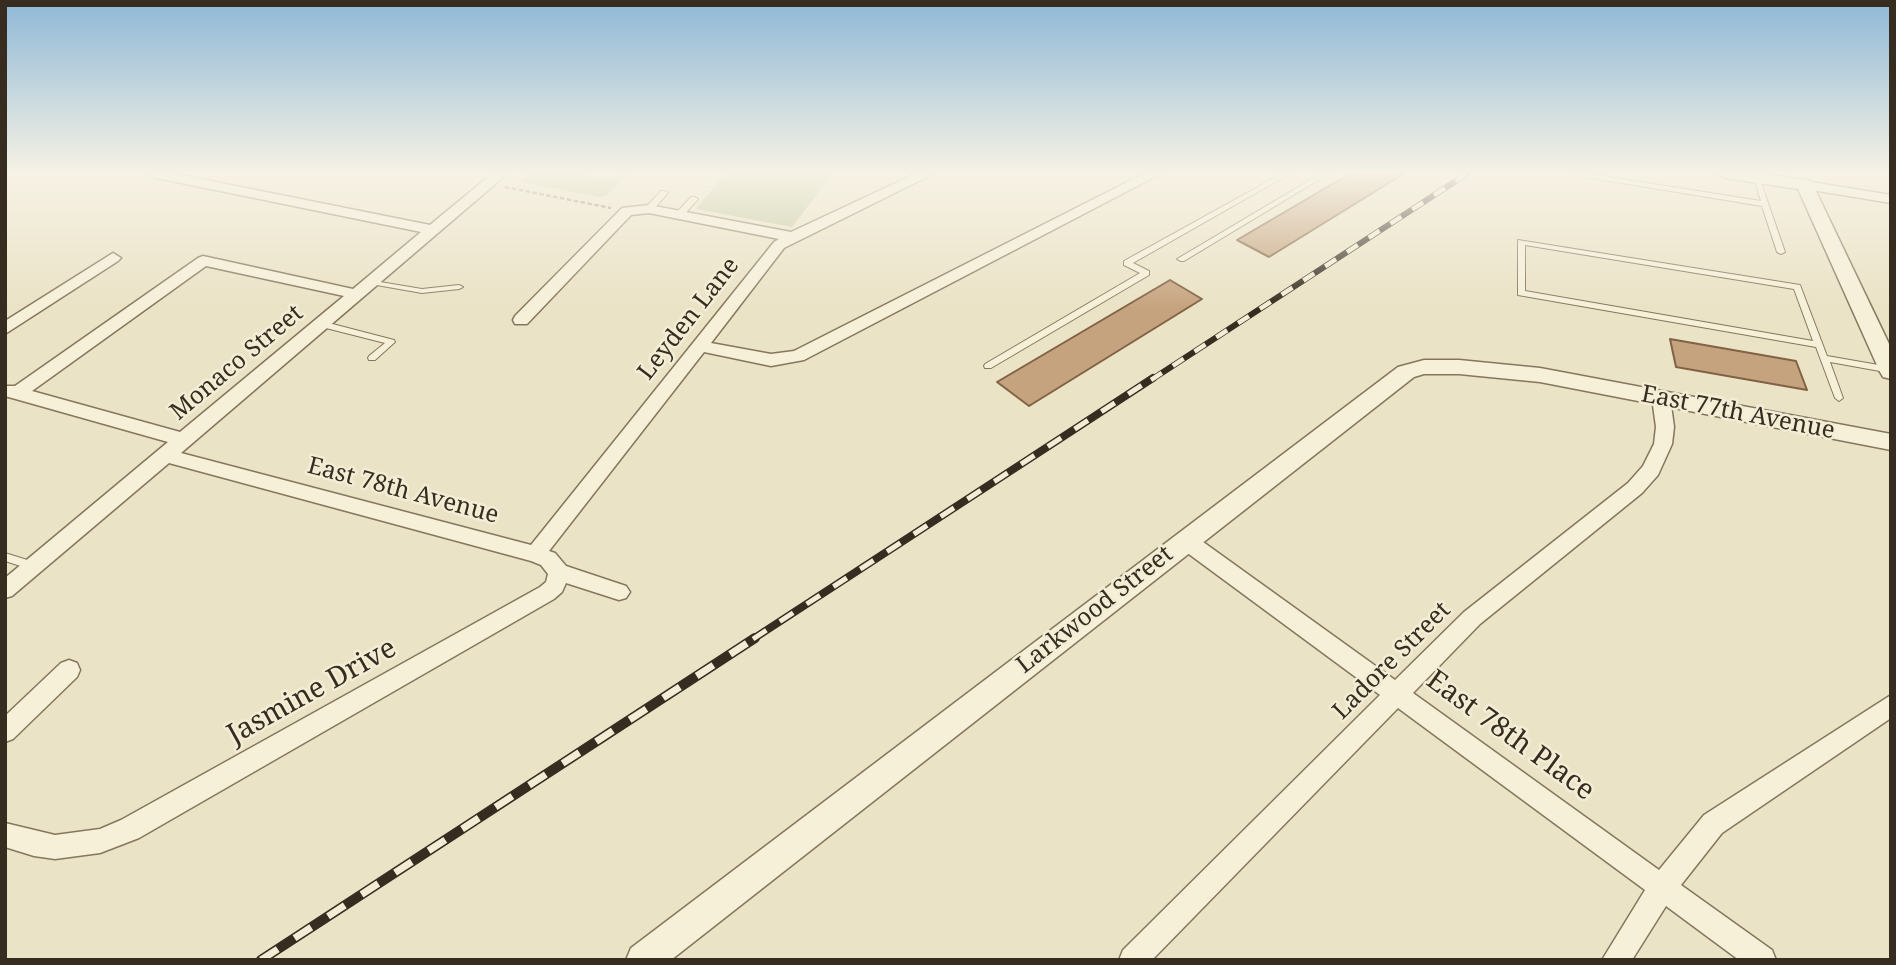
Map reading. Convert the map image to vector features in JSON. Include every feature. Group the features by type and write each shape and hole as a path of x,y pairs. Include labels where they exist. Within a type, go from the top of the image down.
{"street":[{"path":"374,218 433,230"},
{"name":"Monaco Street","path":"5,590 447,218"},
{"path":"521,320 620,218"},
{"path":"694,218 791,237"},
{"name":"Leyden Lane","path":"535,554 779,245 832,218"},
{"path":"700,346 771,360 798,356 1067,218"},
{"path":"1820,218 1890,371"},
{"path":"5,329 113,258"},
{"path":"12,391 203,261 356,294"},
{"name":"Larkwood Street","path":"643,960 1406,372 1434,367 1505,370 1585,383"},
{"name":"East 77th Avenue","path":"1585,383 1891,442"},
{"path":"12,391 184,440"},
{"name":"Ladore Street","path":"1133,960 1472,618 1643,479 1658,458 1663,444 1665,427 1661,398"},
{"name":"East 78th Avenue","path":"165,455 535,554 548,559 559,572 620,592"},
{"name":"East 78th Place","path":"1185,540 1762,960"},
{"name":"Jasmine Drive","path":"5,835 55,847 100,841 130,829 547,593 555,586 559,572"},
{"path":"5,732 69,670"},
{"path":"1616,960 1663,886 1713,824 1891,705"}],"lane":[{"path":"988,366 1146,273 1127,263 1207,218"},
{"path":"1181,259 1251,218"},
{"path":"1770,218 1781,252"},
{"path":"1819,345 1521,293 1521,242 1797,287 1824,358 1839,398"},
{"path":"371,282 422,292 459,287"},
{"path":"321,324 391,342 372,358"},
{"path":"1824,358 1890,371"},
{"path":"5,557 34,566"}],"green space":[{"path":"744,218 799,218 792,227"}],"building":[{"path":"1274,218 1332,218 1269,257 1237,240"},
{"path":"1170,280 1202,299 1029,406 997,382"},
{"path":"1670,339 1796,361 1807,390 1676,367"}],"railway":[{"path":"1151,380 1399,218"},
{"path":"753,639 1153,378"},
{"path":"261,960 755,638"}]}
